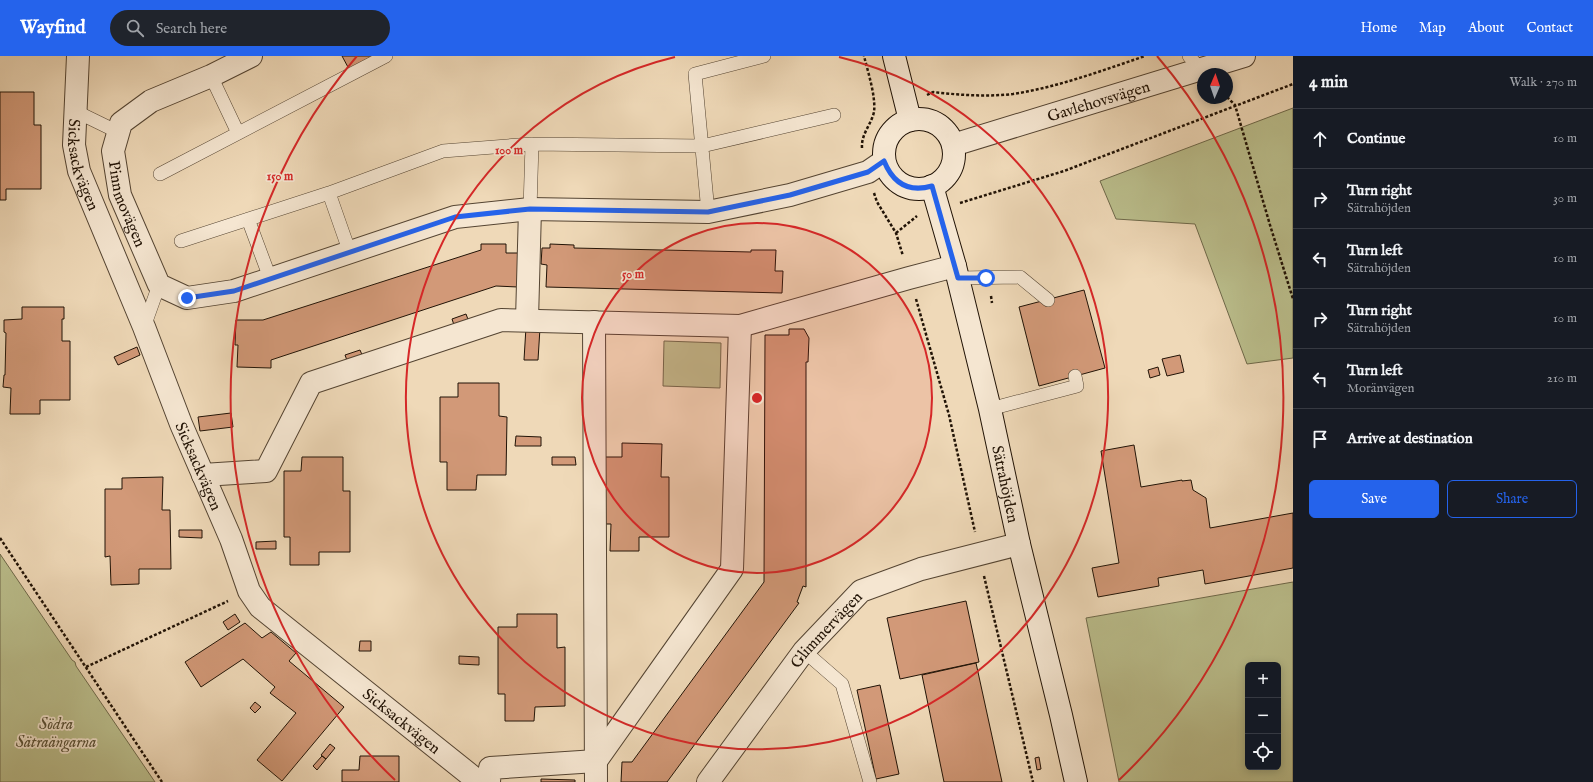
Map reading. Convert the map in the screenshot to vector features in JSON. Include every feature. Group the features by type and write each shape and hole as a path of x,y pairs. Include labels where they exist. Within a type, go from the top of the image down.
{"street":[{"name":"Sicksackvägen","path":"78,56 74,145 79,171 144,327 181,424 231,539 249,591 260,608 478,782"},
{"name":"Pinnmovägen","path":"159,285 120,195 113,151 121,123 150,101 211,76 251,56"},
{"path":"894,56 907,112 900,124 892,131 886,140 884,161 888,170 902,185 922,189 941,181 950,170 954,155 953,145 949,135 941,127 932,121 921,119 907,112"},
{"name":"Gavlehovsvägen","path":"953,145 1194,63 1244,56"},
{"path":"159,285 187,298 234,291 455,217 530,209 708,212 790,195 868,172 884,161"},
{"name":"Sätrahöjden","path":"932,186 956,272 990,409 1019,544 1076,782"},
{"path":"527,320 530,209"},
{"path":"203,475 266,471 311,382 501,320 740,326 909,278 956,272"},
{"path":"594,322 596,772"},
{"path":"596,772 732,569 740,326"},
{"name":"Glimmervägen","path":"708,782 804,651 861,591 921,569 1019,544"},
{"path":"489,782 490,768 596,772"}],"lane":[{"path":"160,174 386,56"},
{"path":"708,212 695,74 764,56"},
{"path":"211,76 238,132"},
{"path":"75,111 118,132"},
{"path":"181,241 329,193 443,151 532,144 702,146 834,115"},
{"path":"530,209 532,144"},
{"path":"329,193 350,252"},
{"path":"248,219 270,278"},
{"path":"956,272 1020,277 1048,300"},
{"path":"144,327 159,285"},
{"path":"990,409 1077,386 1075,376"},
{"path":"804,651 842,684 870,782"}],"path":[{"path":"874,103 907,112 933,92 972,96 1012,94 1064,83 1145,56"},
{"path":"964,202 1064,171 1293,84"},
{"path":"1235,105 1293,299"},
{"path":"896,233 929,340 949,415 979,554 1033,782"},
{"path":"0,538 162,782"},
{"path":"86,667 249,591"}],"green space":[{"path":"1293,108 1293,358 1247,364 1195,224 1116,219 1100,181"},
{"path":"664,341 721,343 720,388 663,386"},
{"name":"Södra Sätraängarna","path":"0,554 72,660 75,662 76,666 155,782 0,782"},
{"path":"1293,582 1293,782 1119,782 1086,618"}],"building":[{"path":"342,56 375,56 349,69"},
{"path":"0,92 34,92 34,125 41,125 41,189 6,189 6,200 0,200"},
{"path":"481,244 506,244 506,253 518,253 518,287 496,286 271,360 271,368 237,367 238,345 235,345 236,320 263,320 481,250"},
{"path":"550,244 574,245 574,248 751,252 751,250 776,250 775,271 783,271 782,293 546,287 547,265 541,264 542,248 550,248"},
{"path":"1084,290 1105,368 1039,386 1019,307"},
{"path":"22,307 64,307 64,319 62,319 62,341 70,341 70,400 40,400 40,414 10,414 11,388 3,387 5,375 6,333 4,332 4,320 22,319"},
{"path":"466,314 469,322 455,328 452,319"},
{"path":"526,327 540,328 538,360 524,360"},
{"path":"789,329 804,329 809,338 808,362 806,362 806,587 803,586 797,602 799,603 667,782 621,782 622,762 632,762 764,582 765,335 789,335"},
{"path":"137,347 140,355 118,365 114,357"},
{"path":"360,350 363,357 348,363 345,355"},
{"path":"1180,355 1184,372 1167,376 1162,359"},
{"path":"1158,367 1160,375 1150,378 1148,370"},
{"path":"458,383 499,383 499,416 507,417 506,475 477,475 476,490 447,490 447,462 440,462 440,397 458,397"},
{"path":"231,413 233,427 200,431 198,417"},
{"path":"516,436 541,437 541,446 515,446"},
{"path":"622,443 662,444 661,477 669,477 669,537 639,537 639,551 610,551 611,524 604,524 604,457 622,457"},
{"path":"1134,445 1141,487 1182,480 1191,480 1193,490 1206,498 1210,528 1293,513 1293,568 1205,584 1203,570 1158,578 1159,586 1098,597 1092,568 1119,563 1101,451"},
{"path":"302,457 343,457 343,491 350,491 350,552 319,552 319,565 290,565 290,537 284,537 284,471 301,471"},
{"path":"552,457 575,457 576,465 552,465"},
{"path":"163,477 162,510 170,510 171,569 139,569 139,584 111,585 110,556 105,557 105,489 122,489 122,478"},
{"path":"179,530 202,530 202,538 179,537"},
{"path":"276,541 276,549 256,549 256,542"},
{"path":"966,601 979,662 900,679 887,618"},
{"path":"235,614 240,622 228,630 223,622"},
{"path":"517,614 557,614 557,648 565,647 565,706 535,707 534,721 505,721 505,694 498,694 498,627 517,627"},
{"path":"245,623 262,638 271,632 296,653 289,661 344,707 282,781 257,760 296,713 270,693 275,687 243,659 201,687 185,662"},
{"path":"360,641 371,641 371,651 359,651"},
{"path":"459,656 479,657 479,665 459,664"},
{"path":"976,663 1002,782 944,782 922,675"},
{"path":"880,685 899,774 876,779 857,690"},
{"path":"255,702 261,707 255,713 250,708"},
{"path":"330,744 335,748 326,759 321,755"},
{"path":"322,756 326,759 317,770 313,766"},
{"path":"360,756 399,756 399,782 342,782 342,770 359,770"},
{"path":"1039,757 1041,769 1037,770 1035,758"},
{"path":"541,779 575,780 575,782 541,782"}],"route":[{"path":"187,298 234,291 455,217 530,209 708,212 790,195 868,172 884,161 894,178 902,185 922,189 932,186 958,278 986,278"}]}
